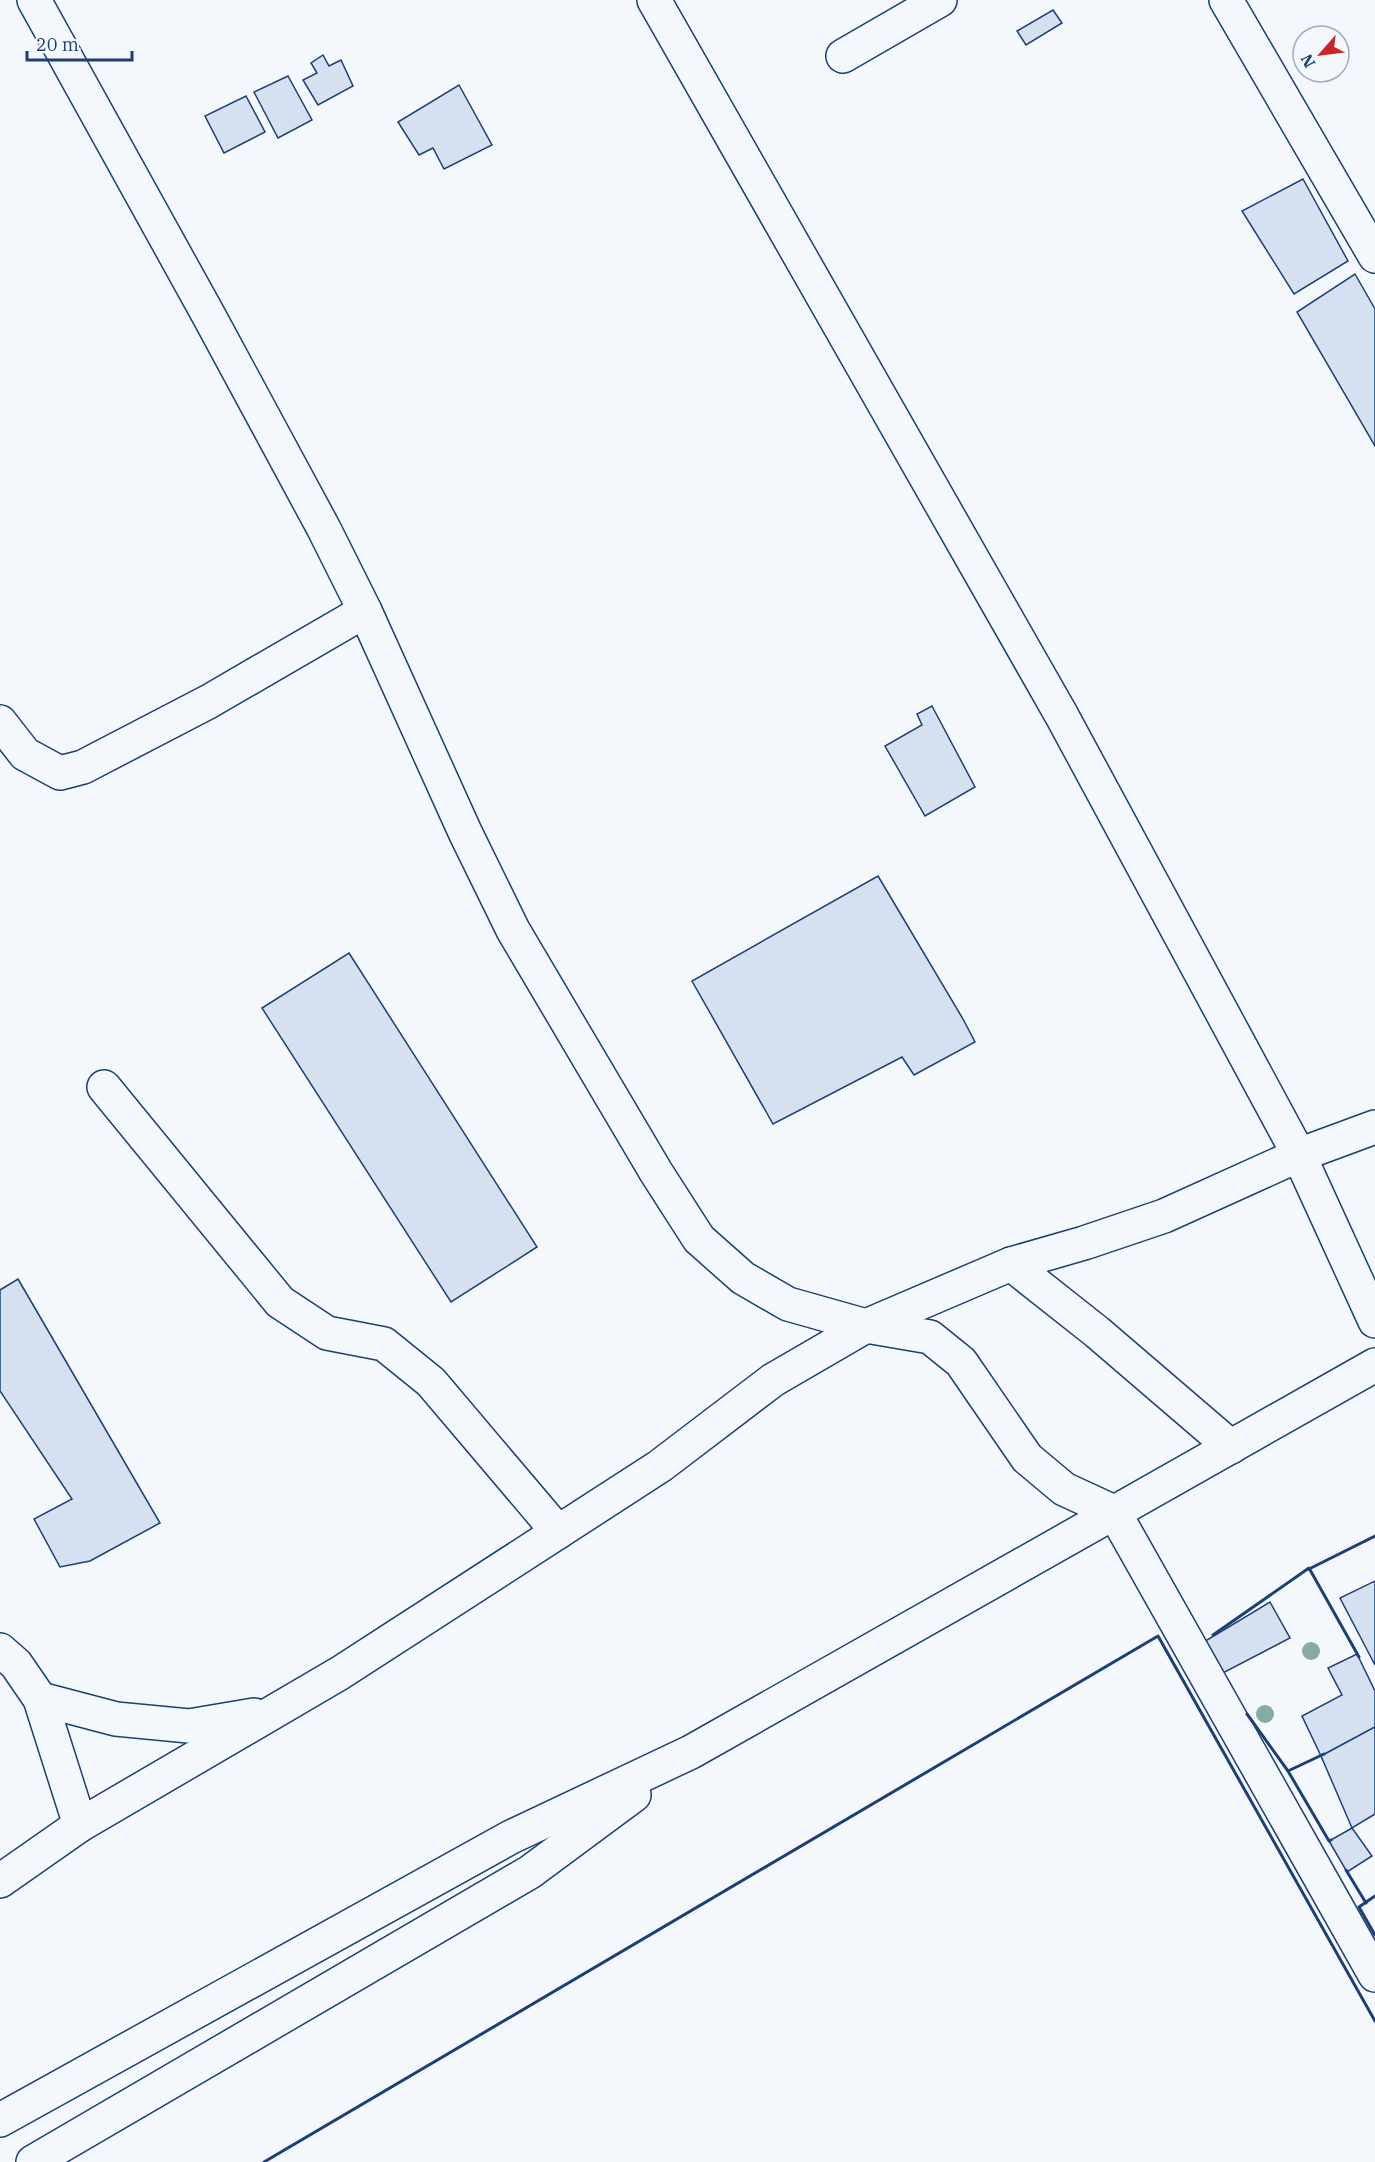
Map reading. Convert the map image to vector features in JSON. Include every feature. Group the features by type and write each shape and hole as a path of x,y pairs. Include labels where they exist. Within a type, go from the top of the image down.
{"main road":[{"path":"34,0 215,326 365,611 465,832 513,930 656,1172 699,1239 742,1278 788,1304 866,1326 930,1337 961,1362 1027,1458 1064,1489 1114,1512 1375,1975"},
{"path":"654,0 1062,716 1299,1155 1375,1321"},
{"path":"843,56 940,0"},
{"path":"1226,0 1375,256"},
{"path":"0,722 25,754 60,773 83,767 208,702 365,611"},
{"path":"104,1087 280,1302 327,1333 384,1344 431,1382 558,1532"},
{"path":"0,1881 80,1824 340,1673 660,1466 773,1380 866,1326 1011,1263 1084,1243 1164,1216 1299,1155 1375,1127"},
{"path":"1011,1263 1097,1332 1231,1447"},
{"path":"0,2120 511,1837 691,1752 1375,1365"},
{"path":"0,1650 16,1664 40,1699 80,1824"},
{"path":"40,1699 116,1719 189,1726 276,1711"},
{"path":"33,2162 530,1872 691,1752"}],"building":[{"path":"1053,10 1062,23 1026,45 1017,31"},
{"path":"323,55 329,66 341,60 353,86 318,105 303,80 317,73 311,63"},
{"path":"288,76 312,120 278,138 254,92"},
{"path":"459,85 492,145 444,169 433,148 419,155 398,122"},
{"path":"246,96 265,132 224,153 205,116"},
{"path":"1303,179 1348,261 1294,294 1242,211"},
{"path":"1355,274 1375,309 1375,446 1297,312"},
{"path":"932,706 975,787 925,816 885,746 922,725 917,714"},
{"path":"878,876 975,1042 914,1075 902,1057 773,1124 692,981"},
{"path":"349,953 537,1247 451,1302 262,1008"},
{"path":"18,1279 160,1523 90,1561 60,1567 34,1519 72,1499 0,1391 0,1290"},
{"path":"1375,1581 1375,1665 1340,1598"},
{"path":"1270,1602 1290,1638 1219,1675 1202,1643"},
{"path":"1357,1654 1375,1691 1375,1727 1321,1756 1302,1716 1342,1695 1328,1668"},
{"path":"1375,1727 1375,1814 1352,1828 1321,1756"},
{"path":"1352,1828 1372,1856 1347,1872 1329,1841"}],"wall":[{"path":"1309,1569 1375,1536"},
{"path":"1213,1635 1309,1568 1359,1657"},
{"path":"264,2162 1158,1636 1375,2021"},
{"path":"1247,1714 1288,1771 1329,1841 1331,1840"},
{"path":"1288,1771 1324,1754"},
{"path":"1346,1870 1366,1903"},
{"path":"1375,1896 1359,1907 1375,1935"}]}
